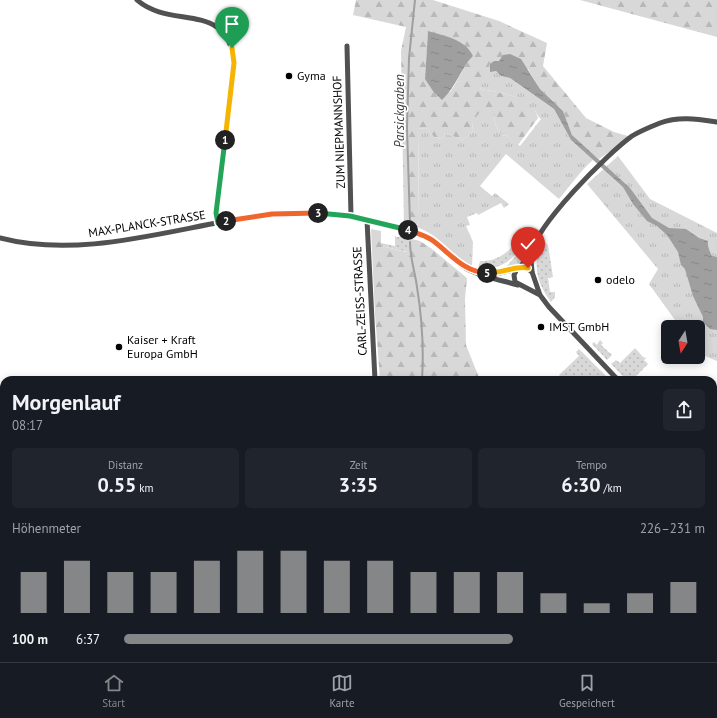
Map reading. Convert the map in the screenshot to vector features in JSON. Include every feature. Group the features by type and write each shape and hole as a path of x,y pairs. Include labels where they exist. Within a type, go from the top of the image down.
{"street":[{"path":"137,0 144,6 155,10 210,22 219,27 227,36 232,48 234,63 216,213 218,223"},
{"name":"ZUM NIEPMANNSHOF","path":"347,46 350,216"},
{"path":"532,278 529,284 520,285 514,277 518,268 531,254 539,236 582,181 630,137 661,123 686,118 717,122"},
{"name":"MAX-PLANCK-STRASSE","path":"0,238 16,243 76,245 133,239 272,214 310,212 350,216 415,232 431,239 464,267 478,273 520,285 540,295"},
{"name":"CARL-ZEISS-STRASSE","path":"367,220 374,376"},
{"path":"531,254 532,278 540,295 582,343 614,376"},
{"path":"478,273 496,274 526,267 532,272"}],"green space":[{"path":"356,0 433,0 499,21 547,43 543,66 586,118 614,132 631,137 599,159 588,151 572,135 563,111 540,89 528,69 494,61 480,89 514,96 522,100 535,111 538,118 518,145 507,136 502,135 495,122 495,113 472,122 473,131 463,140 447,134 441,139 434,137 426,128 418,129 419,220 415,232 404,229 401,51 406,27 353,15","holes":["428,32 473,56 466,64 450,92 425,79"]},
{"path":"580,0 717,0 717,37"},
{"path":"490,64 490,71 496,71 501,76 510,78 554,109 571,140 593,160 580,173 559,199 506,154 480,186 492,196 495,193 509,204 504,208 501,203 478,215 477,213 467,217 470,225 466,226 473,242 472,266 426,231 417,227 419,220 418,129 426,128 434,137 441,139 447,134 463,140 473,131 472,122 480,112 493,109 495,113 495,122 502,135 507,136 520,146 541,119 533,108 520,99 507,94 480,89"},
{"path":"618,156 650,199 717,233 717,361 705,356 705,320 675,320 649,284 658,269 587,184"},
{"path":"371,229 381,231 381,246 407,252 408,238 420,241 467,278 465,299 466,345 478,376 380,376"},
{"path":"526,230 532,235 516,255 510,260 496,267 478,268 480,261 495,259 507,252"},
{"path":"395,235 396,237 400,236 408,238 408,252 381,246 381,243 395,246"},
{"path":"532,237 534,238 522,261 508,270 507,266"},
{"path":"543,240 548,245 553,277 548,278 550,292 555,292 555,297 551,302 542,288 537,272 537,256"},
{"path":"600,340 603,343 601,345 612,355 607,360 592,344 594,342 597,345"},
{"path":"635,348 643,357 646,358 644,360 648,364 636,376 623,376 611,364 616,360 620,363"},
{"path":"579,349 606,376 560,376 559,375 579,356 576,352"}],"water":[{"path":"428,31 460,42 473,56 447,95 442,100 433,91 425,79"},
{"path":"510,54 521,59 540,89 563,111 572,135 630,188 652,218 669,228 686,229 699,238 708,241 708,247 711,255 717,257 717,330 710,329 705,324 705,320 703,320 693,296 685,269 681,265 678,252 667,235 657,226 647,221 633,204 623,187 571,140 554,109 510,78 501,76 496,71 490,72 490,64 494,61 499,61 503,55"}],"waterway":[{"name":"Parsickgraben","path":"410,223 407,128 409,58 415,0"},
{"name":"Parsickgraben","path":"410,242 421,322 423,345 422,376"}],"place":[{"name":"Gyma","path":"289,76"},
{"name":"odelo","path":"598,280"},
{"name":"IMST GmbH","path":"541,327"},
{"name":"Kaiser + Kraft Europa GmbH","path":"119,347"}],"route":[{"path":"232,48 234,63 216,213 218,223 272,214 310,212 331,213 350,216 421,234 431,239 464,267 474,272 496,274 522,267 528,268"}]}
